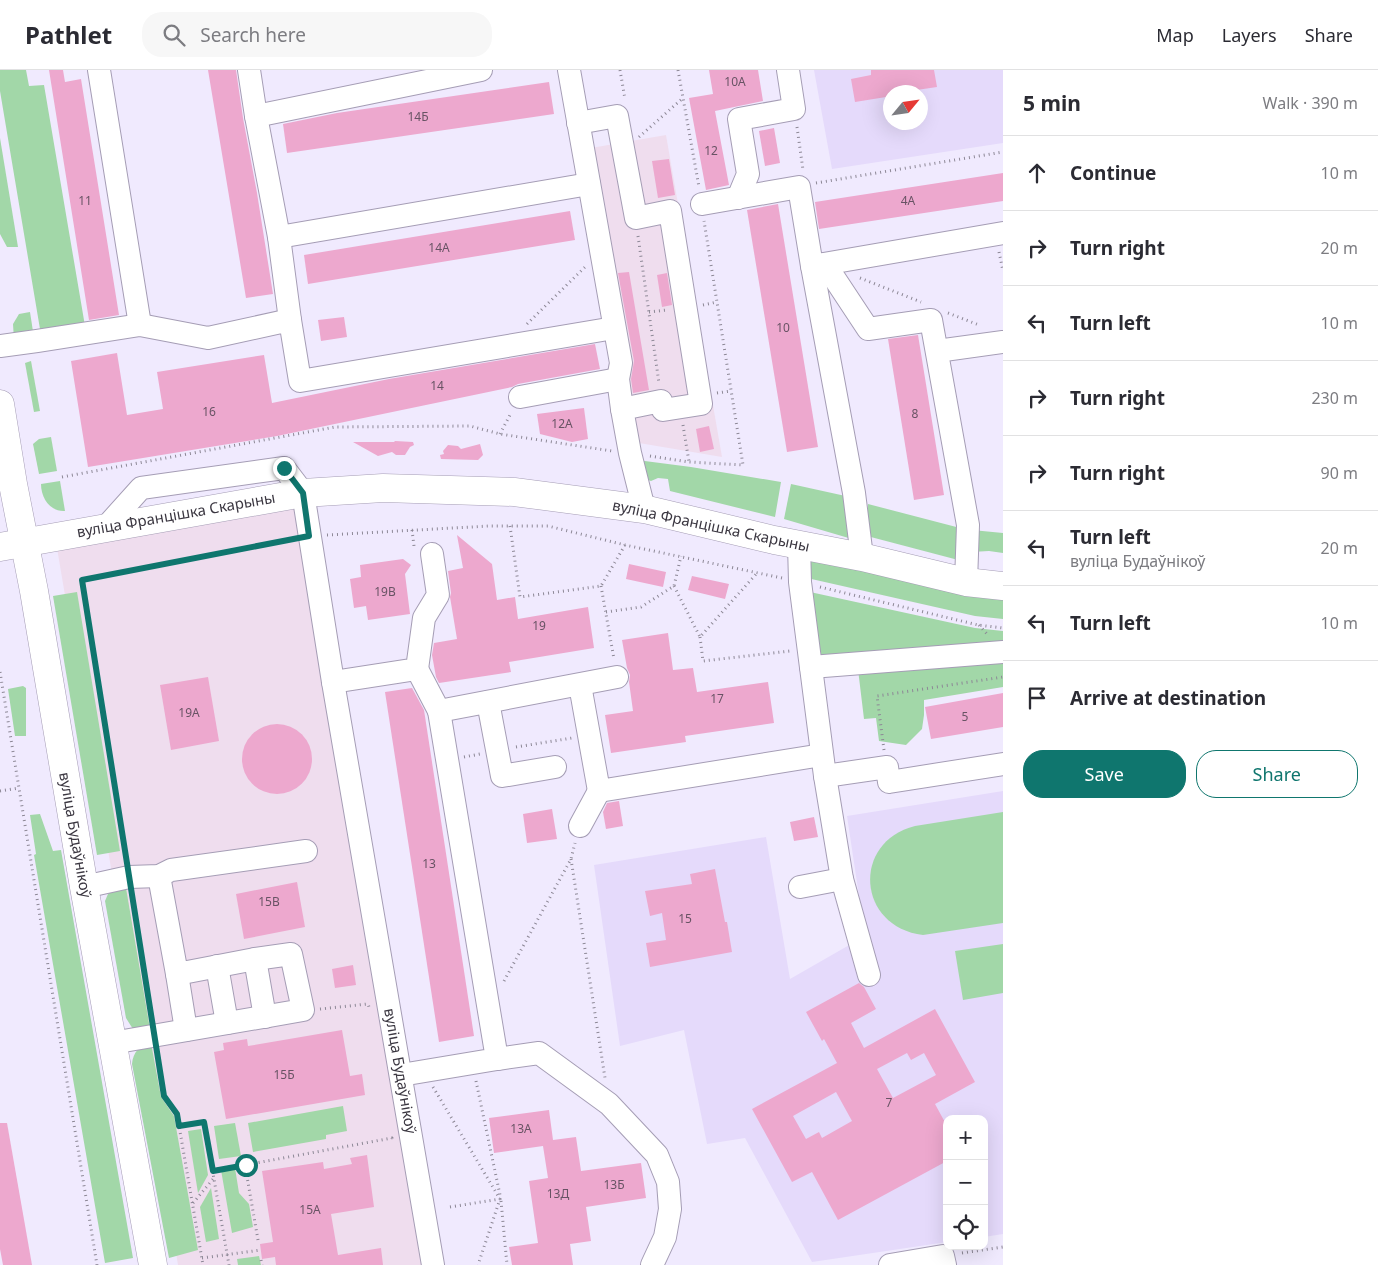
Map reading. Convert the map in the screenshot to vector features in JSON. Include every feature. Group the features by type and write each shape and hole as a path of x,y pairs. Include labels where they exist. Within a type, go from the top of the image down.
{"main road":[{"name":"вуліца Будаўнікоў","path":"0,404 12,545 34,591 84,887 153,1265"},
{"name":"вуліца Францішка Скарыны","path":"12,545 303,493 383,488 423,491 514,492 644,509 966,582 1003,586"}],"street":[{"path":"99,70 140,325"},
{"path":"249,70 279,237 300,381 614,328"},
{"path":"256,116 481,70"},
{"path":"569,70 621,363 618,379 622,409 630,453 644,509"},
{"path":"738,198 748,174 739,118 794,109 788,70"},
{"path":"578,123 617,116 636,218 670,211 701,404 622,409"},
{"path":"279,237 589,184"},
{"path":"702,204 802,186 818,265 854,493 862,557"},
{"path":"818,265 1003,233"},
{"path":"818,265 868,330 932,320 968,525 966,582"},
{"path":"0,346 140,325 208,338 290,320"},
{"path":"937,351 1003,342"},
{"path":"520,397 618,379"},
{"name":"вуліца Будаўнікоў","path":"303,493 333,682 432,1265"},
{"path":"799,545 800,582 824,766 842,879 869,976"},
{"path":"432,554 438,595 424,618 417,669 439,711 498,1059"},
{"path":"810,658 1003,652"},
{"path":"333,682 417,669"},
{"path":"439,711 617,677"},
{"path":"580,685 599,791 580,826"},
{"path":"488,702 502,776 555,767"},
{"path":"599,791 824,766 887,766 889,782 1003,764"},
{"path":"84,887 129,878 158,876 171,870 306,851"},
{"path":"158,876 186,1030"},
{"path":"800,887 842,879"},
{"path":"112,1043 303,1010 291,954 177,974"},
{"path":"255,959 265,1017"},
{"path":"217,966 227,1023"},
{"path":"401,1075 539,1053 609,1104 657,1155 668,1182 670,1208 666,1237 652,1265"},
{"path":"890,1265 944,1261"}],"path":[{"path":"62,477 335,427 470,426 500,434 689,462 743,466 702,204 678,70"},
{"path":"633,143 683,98"},
{"path":"794,109 802,186 1003,152"},
{"path":"636,218 671,405 689,462"},
{"path":"503,347 591,262"},
{"path":"818,265 923,303"},
{"path":"940,310 985,328"},
{"path":"500,434 520,397"},
{"path":"203,1265 177,1114 164,1096 82,580 309,536 489,526 548,526 626,545 757,572 978,625 1003,628"},
{"path":"510,526 520,596 601,586"},
{"path":"617,677 601,586 626,545"},
{"path":"681,556 674,586 700,637 703,661 810,658"},
{"path":"700,637 757,572"},
{"path":"606,612 641,607 674,586"},
{"path":"0,672 96,1265"},
{"path":"887,766 877,696 1003,677"},
{"path":"447,760 589,735"},
{"path":"0,791 19,788"},
{"path":"489,1008 571,859 580,826"},
{"path":"571,859 609,1104"},
{"path":"303,1010 368,1004 370,1014"},
{"path":"473,1064 500,1199 507,1265"},
{"path":"424,1072 500,1199 478,1265"},
{"path":"179,1126 204,1122 229,1265"},
{"path":"213,1171 392,1138 393,1148"},
{"path":"246,1165 258,1240"},
{"path":"193,1203 214,1177"},
{"path":"450,1207 500,1199"},
{"path":"944,1261 1003,1247"},
{"path":"202,1258 261,1250"},
{"path":"261,1260 262,1265"}],"shaded area":[{"path":"814,70 1003,70 1003,143 832,169"},
{"path":"666,135 722,457 639,443 591,148"},
{"path":"296,506 422,1265 178,1265 57,548"},
{"path":"1003,791 1003,1234 988,1236 988,1115 943,1115 943,1243 812,1262 745,1138 707,1144 684,1030 620,1046 594,865 766,837 790,979 865,936 847,816"}],"green space":[{"path":"0,70 26,70 29,86 44,85 85,326 41,335 0,91"},
{"path":"0,138 18,247 7,247 0,234"},
{"path":"30,312 34,338 14,341 13,324 19,314"},
{"path":"31,361 40,411 34,412 25,363"},
{"path":"51,437 57,471 39,474 33,444 39,439"},
{"path":"637,460 781,482 775,517 670,491 668,479 658,478 651,481 642,478"},
{"path":"60,481 65,511 51,507 47,503 41,489 41,484"},
{"path":"791,484 850,497 852,539 784,519"},
{"path":"868,504 964,529 962,561 867,536"},
{"path":"972,530 1003,533 1003,553 989,551 971,552"},
{"path":"810,556 1003,593 1003,619 975,616 807,578"},
{"path":"77,592 120,851 97,855 53,596"},
{"path":"810,592 975,628 1003,631 1003,687 924,700 922,729 906,745 879,741 876,718 864,719 857,661 817,659"},
{"path":"23,686 26,688 26,736 15,736 8,689"},
{"path":"1003,812 1003,923 923,935 901,929 885,917 875,901 870,884 872,865 880,849 894,835 915,826"},
{"path":"40,814 53,851 61,850 133,1258 105,1263 34,855 36,854 30,815"},
{"path":"115,888 126,888 150,1029 134,1030 126,1018 105,901 108,894"},
{"path":"1003,944 1003,993 963,1000 955,951"},
{"path":"151,1043 161,1097 174,1116 198,1250 169,1258 132,1064 138,1050 144,1045"},
{"path":"343,1106 347,1131 326,1135 326,1139 253,1152 248,1123"},
{"path":"235,1123 241,1156 219,1159 214,1126"},
{"path":"201,1129 208,1175 198,1193 188,1131"},
{"path":"235,1168 239,1193 249,1204 253,1227 232,1233 221,1170"},
{"path":"211,1188 219,1239 206,1242 200,1207"},
{"path":"259,1256 261,1265 238,1265 237,1259"}],"building":[{"path":"49,70 63,70 65,82 81,79 119,315 89,320"},
{"path":"208,70 236,70 273,294 246,298"},
{"path":"709,70 758,70 763,101 715,111 729,185 706,190 689,98 713,94"},
{"path":"871,70 934,70 937,87 928,88 928,85 883,85 883,97 855,102 851,79 871,75"},
{"path":"549,82 554,114 287,153 283,124 337,113"},
{"path":"774,128 780,163 765,166 759,131"},
{"path":"669,159 675,195 658,198 652,161"},
{"path":"1003,173 1003,201 819,229 815,202"},
{"path":"778,204 818,447 787,452 747,210"},
{"path":"570,211 575,240 308,284 304,255"},
{"path":"629,272 649,390 633,393 631,379 634,361 618,273"},
{"path":"667,273 672,305 662,307 657,275"},
{"path":"344,317 347,337 321,341 318,320"},
{"path":"918,335 944,495 914,500 888,339"},
{"path":"595,344 600,369 518,384 512,387 277,436 88,467 71,361 117,353 127,415 163,409 157,372 264,355 272,403 389,379"},
{"path":"584,408 588,439 572,442 540,434 537,414"},
{"path":"709,426 714,449 700,452 696,429"},
{"path":"353,442 394,442 413,442 414,445 410,447 405,455 396,455 392,452 378,456"},
{"path":"480,444 483,455 478,460 441,459 440,455 444,454 443,451 448,445 458,446 461,449"},
{"path":"457,535 492,564 497,600 515,597 518,619 588,607 594,648 509,662 511,672 439,683 432,655 434,643 457,639 448,571 463,568"},
{"path":"403,559 411,565 405,574 410,614 368,620 366,606 354,608 350,579 361,577 360,565"},
{"path":"629,564 666,572 663,587 626,579"},
{"path":"692,576 729,584 725,599 688,590"},
{"path":"668,633 673,670 693,668 697,692 768,682 774,723 685,736 686,742 611,753 605,715 633,711 629,682 630,675 622,640"},
{"path":"208,677 219,741 171,750 160,685"},
{"path":"412,688 424,710 474,1036 439,1042 385,692"},
{"path":"1003,693 1003,727 931,739 925,707"},
{"path":"277,724 290,727 302,734 309,746 312,759 309,772 302,784 290,791 277,794 264,791 252,784 245,772 242,759 245,746 252,734 264,727"},
{"path":"619,801 623,826 606,829 603,812 607,803"},
{"path":"552,809 557,839 527,843 523,814"},
{"path":"814,817 818,837 794,841 790,822"},
{"path":"715,869 732,952 650,967 646,943 666,940 662,913 650,916 645,891 692,884 690,874"},
{"path":"297,882 305,927 244,939 236,894"},
{"path":"353,965 356,985 335,988 332,969"},
{"path":"859,983 864,987 876,1009 851,1023 864,1048 935,1009 975,1082 935,1104 943,1119 943,1163 838,1220 812,1172 792,1182 752,1109 837,1063 824,1039 822,1041 806,1012","holes":["907,1053 911,1060 924,1053 936,1075 893,1098 877,1069","836,1092 852,1121 822,1138 819,1132 806,1139 793,1116"]},
{"path":"342,1030 350,1076 362,1074 365,1095 226,1119 214,1052 224,1050 223,1043 247,1039 248,1046"},
{"path":"549,1110 553,1140 576,1137 581,1171 641,1163 646,1198 586,1207 591,1241 570,1244 573,1265 512,1265 509,1247 538,1243 529,1181 548,1178 543,1146 494,1153 489,1118"},
{"path":"0,1123 7,1123 32,1265 3,1265 0,1249"},
{"path":"367,1155 374,1207 331,1214 338,1255 381,1248 383,1265 276,1265 275,1257 262,1259 260,1244 273,1242 262,1171 323,1162 324,1169 352,1164 350,1158"}],"route":[{"path":"246,1165 213,1171 204,1122 179,1126 177,1114 164,1096 82,580 309,536 303,493 284,468"}]}
